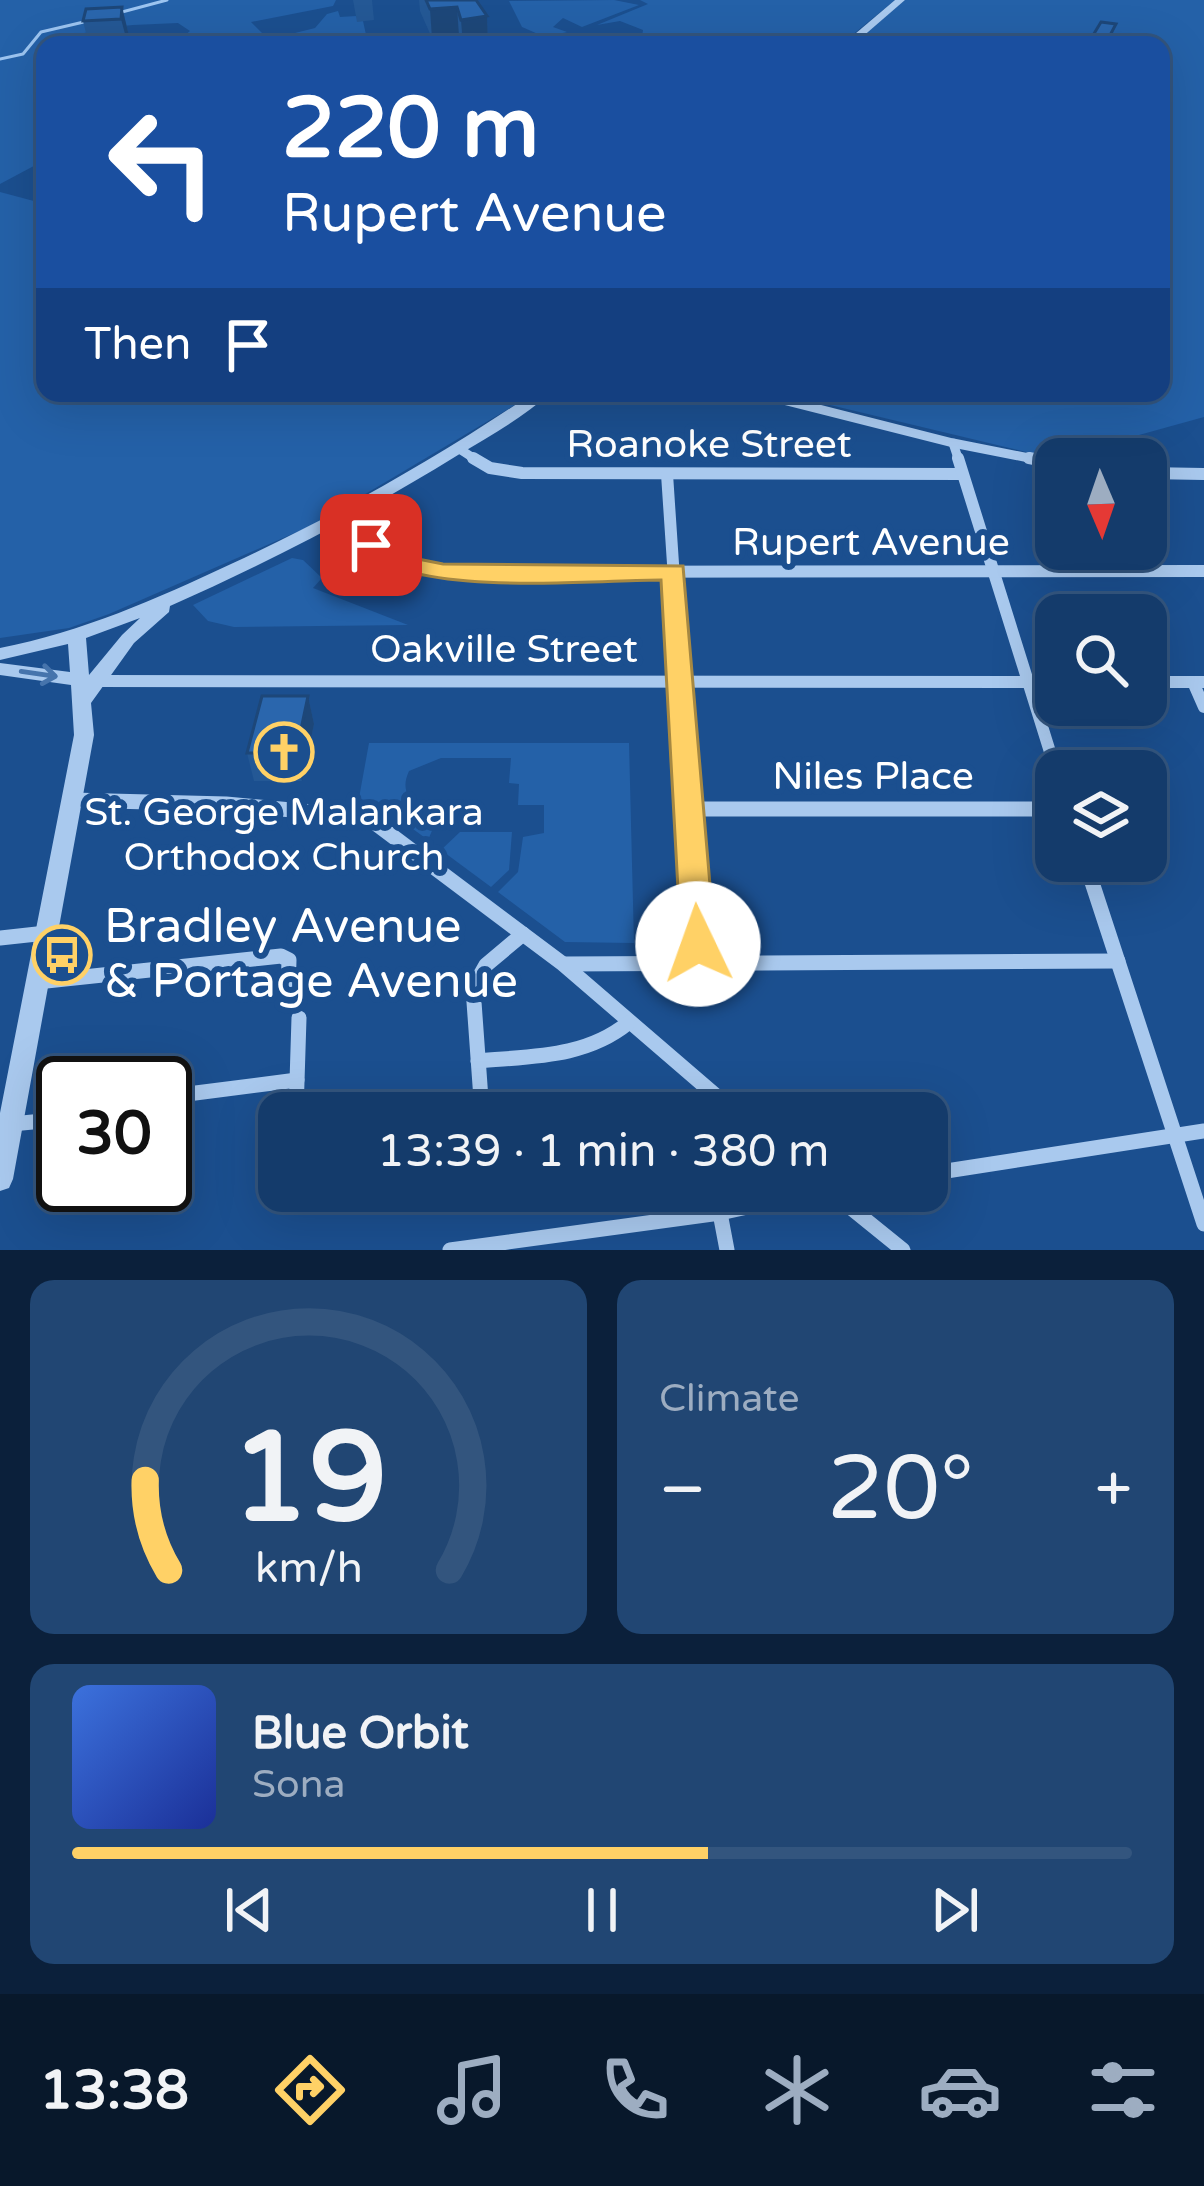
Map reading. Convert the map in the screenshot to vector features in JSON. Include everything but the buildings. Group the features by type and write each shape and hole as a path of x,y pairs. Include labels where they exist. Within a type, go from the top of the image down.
{"street":[{"path":"858,36 900,0"},
{"path":"0,654 77,637 333,524 461,450 530,402"},
{"path":"791,402 1035,459"},
{"path":"953,443 1049,750"},
{"name":"Roanoke Street","path":"461,450 490,468 522,473 962,474"},
{"path":"1167,473 1204,474"},
{"path":"667,474 699,962"},
{"name":"Rupert Avenue","path":"333,524 422,570 1204,572"},
{"path":"86,687 128,639 181,594"},
{"path":"0,1179 84,735 86,687 77,637"},
{"path":"0,669 86,687"},
{"name":"Oakville Street","path":"86,687 1035,682"},
{"path":"1167,682 1198,682 1204,707"},
{"path":"72,800 226,804 368,817 563,964 711,1092"},
{"name":"Niles Place","path":"690,809 1035,809"},
{"path":"1092,882 1204,1224"},
{"path":"0,938 46,933"},
{"path":"480,1092 476,978 523,934"},
{"path":"37,982 281,956 290,960 288,994"},
{"path":"563,964 1118,962"},
{"path":"297,1092 299,1018"},
{"path":"478,1061 590,1048 611,1039 628,1022"},
{"path":"192,1093 297,1080"},
{"path":"11,1124 36,1122"},
{"path":"948,1171 1204,1131"},
{"path":"450,1250 725,1212"},
{"path":"856,1212 903,1250"},
{"path":"720,1213 728,1250"}],"shaded area":[{"path":"0,0 336,0 333,6 251,22 262,33 253,36 184,36 190,31 178,23 36,36 36,165 0,184"},
{"path":"614,0 639,5 582,27 563,18 553,27 567,32 543,36 522,27 509,1"},
{"path":"640,0 895,0 851,36 642,36 643,30 620,21 597,25 648,4"},
{"path":"905,0 1204,0 1204,417 1139,435 1143,438 1035,438 1035,454 818,402 1170,402 1170,36 862,36"},
{"path":"338,11 340,17 356,16 363,21 366,36 283,36 315,28 327,14"},
{"path":"0,192 36,202 36,402 520,402 315,524 109,614 69,628 0,638"},
{"path":"292,558 303,560 322,578 313,588 408,625 234,627 208,621 193,605"},
{"path":"369,743 629,743 634,943 565,942 498,892 518,872 523,837 544,833 544,805 518,805 519,784 509,783 511,758 441,758 409,771 408,795 434,826 428,840 387,810 359,798"},
{"path":"460,832 512,832 509,870 491,887 441,850"}],"waterway":[{"path":"122,12 167,0"},
{"path":"38,36 88,21"},
{"path":"0,59 23,54 36,38"}],"place":[{"name":"St. George Malankara Orthodox Church","path":"284,752"},
{"name":"Bradley Avenue & Portage Avenue","path":"62,955"}],"route":[{"path":"371,545 406,565 443,572 674,572 698,944"}]}
